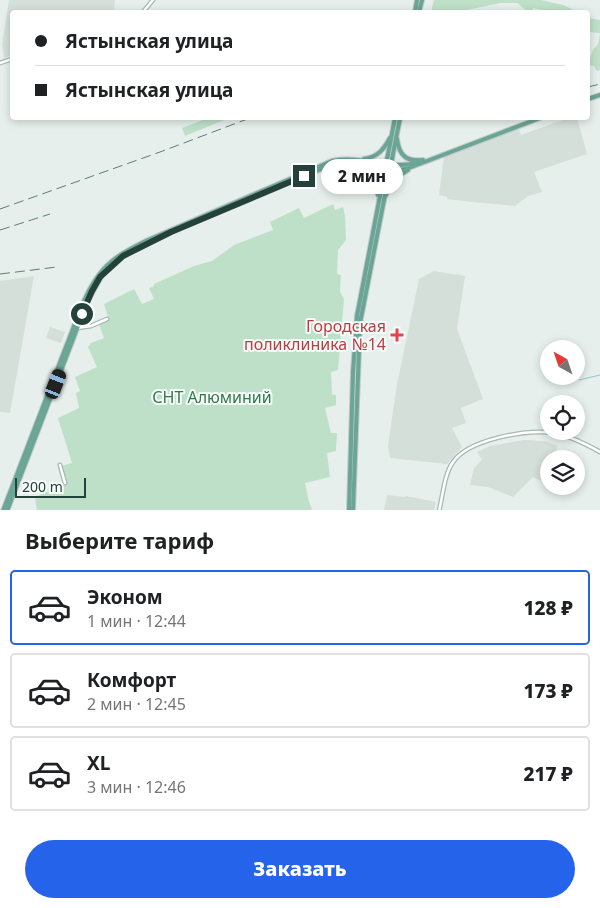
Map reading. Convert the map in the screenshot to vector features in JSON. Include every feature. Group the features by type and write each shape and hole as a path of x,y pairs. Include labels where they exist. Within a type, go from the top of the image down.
{"main road":[{"path":"353,510 360,323 396,120"},
{"path":"5,510 26,449 84,301 92,285 103,270 128,250 323,163 340,159 367,159 378,155 394,133 399,120"},
{"path":"5,510 88,300 100,278 123,256 171,232 326,167 347,164 387,167 404,166 428,160 535,120"},
{"path":"394,133 398,150 407,159 413,161 428,160"},
{"path":"356,159 387,167"},
{"path":"348,510 357,316 381,200 395,177 428,160"},
{"path":"326,167 348,168 361,173 376,187 381,200"}],"street":[{"path":"145,10 153,0"},
{"path":"77,328 107,320"},
{"path":"439,510 451,465 463,451 476,444 500,437 542,432 556,433 571,438 600,452"},
{"path":"60,465 65,483"}],"shaded area":[{"path":"9,0 115,0 114,10 10,10 10,56 4,58 2,45"},
{"path":"562,120 578,120 587,154 534,172 542,192 528,196 515,206 447,199 447,197 439,195 444,157 519,129 521,135"},
{"path":"434,271 465,276 457,329 483,399 461,408 466,423 452,428 462,447 447,464 390,458 388,446 397,384 419,279"},
{"path":"34,276 10,413 0,412 0,281"},
{"path":"50,327 65,332 61,343 46,338"},
{"path":"524,440 545,441 558,446 556,450 540,450 540,480 533,477 513,497 488,487 470,485 474,468 482,460 477,452 490,446"},
{"path":"387,495 406,496 436,502 434,510 384,510"}],"green space":[{"path":"434,0 541,0 563,5 574,10 540,10 533,8 533,10 526,10 517,3 500,3 467,10 432,10"},
{"path":"590,18 600,20 600,33 590,32"},
{"path":"600,34 600,70 597,71 594,66 590,65 590,59 593,50 598,44"},
{"path":"203,120 224,120 185,136 182,128"},
{"name":"СНТ Алюминий","path":"333,204 335,210 343,207 346,240 338,250 337,274 341,275 340,292 344,299 338,370 331,372 332,395 336,395 336,405 325,408 331,433 337,433 336,451 327,453 330,477 305,483 312,509 37,510 35,497 64,485 58,467 72,463 58,418 79,408 76,393 80,391 75,377 97,367 88,347 91,343 104,338 99,324 109,320 104,304 134,289 142,304 154,299 149,288 154,286 154,284 194,266 212,261 234,245 273,230 270,222 299,208 304,218"}],"waterway":[{"path":"585,379 600,375"}],"railway":[{"path":"590,86 600,84"},
{"path":"0,209 245,120"},
{"path":"0,230 50,214"},
{"path":"0,274 57,267"}],"place":[{"name":"Городская поликлиника №14","path":"397,335"}],"route":[{"path":"82,314 100,277 123,256 207,216 304,176"}]}
